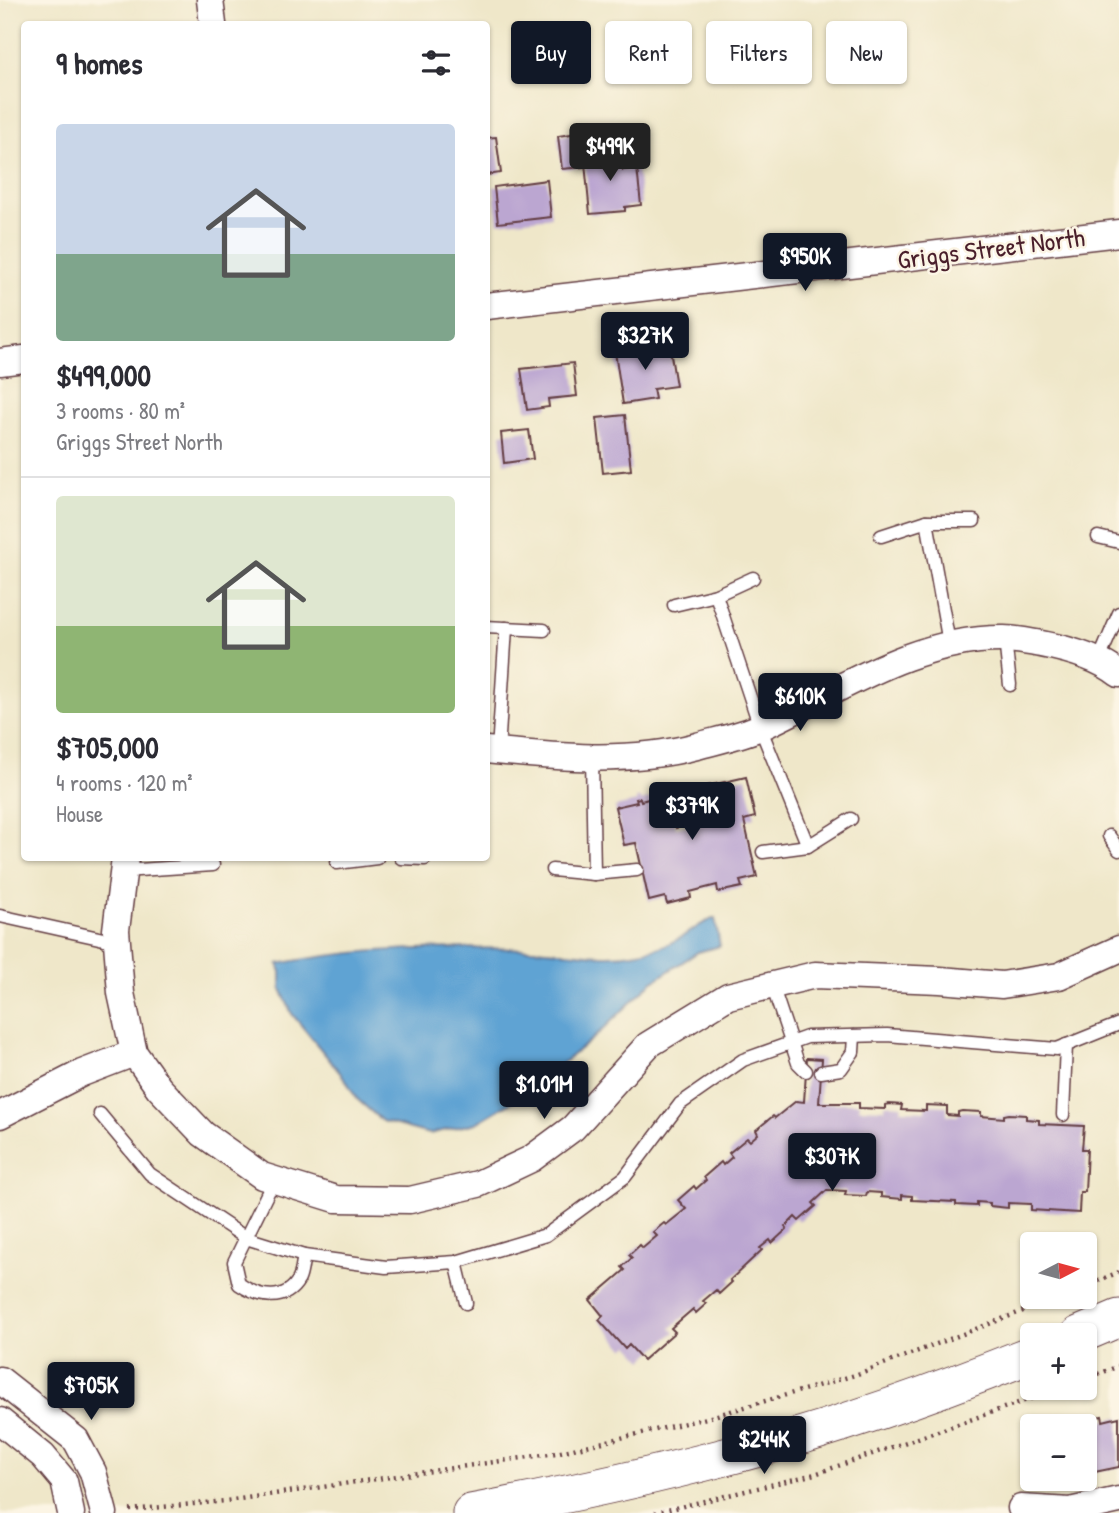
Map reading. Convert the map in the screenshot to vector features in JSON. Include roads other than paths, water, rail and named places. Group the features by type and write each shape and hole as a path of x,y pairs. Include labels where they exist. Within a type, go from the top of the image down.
{"main road":[{"path":"1097,1327 1119,1318"},
{"path":"471,1513 584,1492 727,1457 868,1415 1020,1358"}],"street":[{"path":"210,0 213,21"},
{"name":"Griggs Street North","path":"490,306 1119,233"},
{"path":"0,362 21,359"},
{"path":"492,751 574,758 638,755 694,747 760,727 885,664 949,643 1005,639 1060,647 1109,668"},
{"path":"124,864 117,942 121,993 134,1053 159,1088 203,1134 262,1176 337,1199 410,1200 478,1184 531,1159 573,1128 648,1045 728,996 815,975 1002,985 1059,976 1119,949"},
{"path":"0,1115 82,1073 134,1053"},
{"path":"0,1380 76,1440 93,1472 104,1513"},
{"path":"0,1421 43,1457 64,1481 71,1513"},
{"path":"1021,1508 1070,1511 1119,1500"}],"lane":[{"path":"881,536 927,522 974,521"},
{"path":"927,522 949,643"},
{"path":"1098,537 1119,542"},
{"path":"674,605 716,594 753,578"},
{"path":"716,594 760,727 808,846"},
{"path":"1109,668 1119,614"},
{"path":"490,627 544,631"},
{"path":"492,751 506,628"},
{"path":"1005,639 1010,685"},
{"path":"592,757 594,874"},
{"path":"763,852 808,846 851,819"},
{"path":"1109,836 1119,850"},
{"path":"337,863 353,861"},
{"path":"124,864 213,865"},
{"path":"552,870 594,874 636,870"},
{"path":"0,916 117,942"},
{"path":"772,985 790,1043 798,1063 806,1071"},
{"path":"100,1114 150,1174 246,1238 304,1256 386,1268 456,1262 546,1235 625,1177 680,1104 743,1060 790,1043 807,1037 887,1035 1058,1049 1119,1024"},
{"path":"821,1072 841,1069 853,1052 854,1036"},
{"path":"1063,1115 1066,1045"},
{"path":"274,1180 234,1262 239,1284 254,1294 272,1297 290,1290 300,1278 304,1256"},
{"path":"456,1262 466,1303"}],"water":[{"path":"715,918 720,946 698,952 652,982 596,1036 523,1095 476,1123 429,1134 382,1121 356,1098 346,1080 292,1014 281,989 278,964 309,958 436,948 532,949 621,955 668,944"}]}
